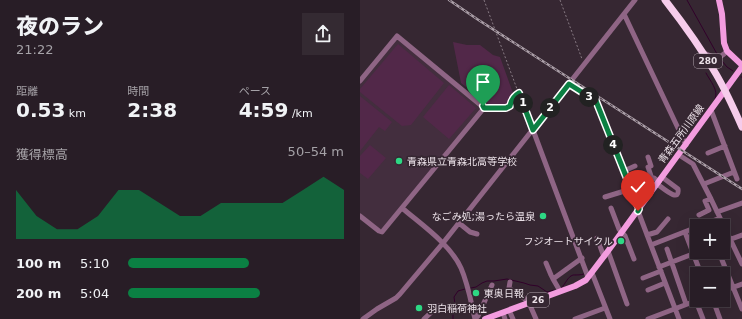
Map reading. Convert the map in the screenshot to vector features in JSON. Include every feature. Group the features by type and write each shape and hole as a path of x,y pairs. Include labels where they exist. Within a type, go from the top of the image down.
{"highway":[{"name":"280","path":"665,0 679,18 716,74 742,127"}],"main road":[{"path":"719,0 722,14 724,43 727,51"},
{"name":"青森五所川原線","path":"485,319 582,283 590,275 622,232 630,216 638,210 686,146 742,66 727,51"}],"street":[{"path":"361,319 396,298 400,294 459,223 635,0"},
{"path":"624,14 686,146"},
{"path":"360,81 397,36 484,108 506,108 510,106 511,102 519,93"},
{"path":"703,53 712,57 717,57 724,55 727,51"},
{"path":"360,216 382,232 484,108"},
{"path":"711,110 737,179"},
{"path":"533,130 582,258 610,319"},
{"path":"611,139 631,188 679,319"},
{"path":"708,153 725,146"},
{"path":"679,155 693,164 711,198 742,264"},
{"path":"648,157 651,166 648,167 652,179 654,178 659,181"},
{"path":"624,171 635,166"},
{"path":"704,184 734,172"},
{"path":"605,197 631,188"},
{"path":"698,215 709,210 706,201 711,198"},
{"path":"717,212 742,203"},
{"path":"402,208 443,243 454,256 461,267 468,288 475,319"},
{"path":"611,208 618,229 625,236 634,259"},
{"path":"647,235 657,232 668,219"},
{"path":"459,223 470,232 477,234"},
{"path":"651,245 690,230"},
{"path":"685,232 690,242"},
{"path":"731,240 742,235"},
{"path":"597,238 604,257"},
{"path":"667,249 686,304"},
{"path":"608,251 627,304"},
{"path":"643,278 671,262 690,255"},
{"path":"553,279 582,258"},
{"path":"722,260 742,309"},
{"path":"546,263 560,291"},
{"path":"510,282 509,288 525,299 536,319"},
{"path":"648,290 665,283"},
{"path":"730,288 742,284"},
{"path":"475,319 478,316 492,286"},
{"path":"648,319 655,318 690,303"},
{"path":"424,319 438,306 447,308"},
{"path":"699,307 703,319"},
{"path":"716,307 720,319"},
{"path":"575,319 605,308"},
{"path":"505,319 506,311"},
{"path":"506,311 513,319"}],"path":[{"path":"484,0 533,130"},
{"path":"560,0 584,65"},
{"path":"569,84 596,101 611,139"}],"shaded area":[{"name":"青森県立青森北高等学校","path":"396,39 399,39 482,109 382,230 360,214 360,83"},
{"path":"453,42 467,45 480,45 493,55 500,57 513,93 507,104 489,105 461,83"},
{"path":"398,44 444,83 411,125 402,126 360,92 360,89"},
{"path":"449,85 476,108 449,139 423,117"},
{"path":"360,96 392,122 385,131 379,127 360,151"},
{"path":"370,145 386,158 368,179 360,173 360,156"}],"waterway":[{"path":"687,0 717,54"},
{"path":"722,61 733,71"},
{"path":"706,73 714,86 716,92 715,99"},
{"path":"561,288 571,276 584,274"},
{"path":"471,288 487,281 507,279 538,286 547,292 554,290"},
{"path":"453,319 455,304 454,297 458,291 465,289"}],"railway":[{"path":"449,0 742,189"}],"place":[{"name":"青森県立青森北高等学校","path":"399,161"},
{"name":"なごみ処;湯ったら温泉","path":"543,216"},
{"name":"フジオートサイクル","path":"621,241"},
{"name":"東奥日報","path":"476,293"},
{"name":"羽白稲荷神社","path":"419,308"}],"route":[{"path":"483,106 484,108 506,108 510,106 511,102 519,93 533,130 569,84 596,101 639,209 638,211"}]}
